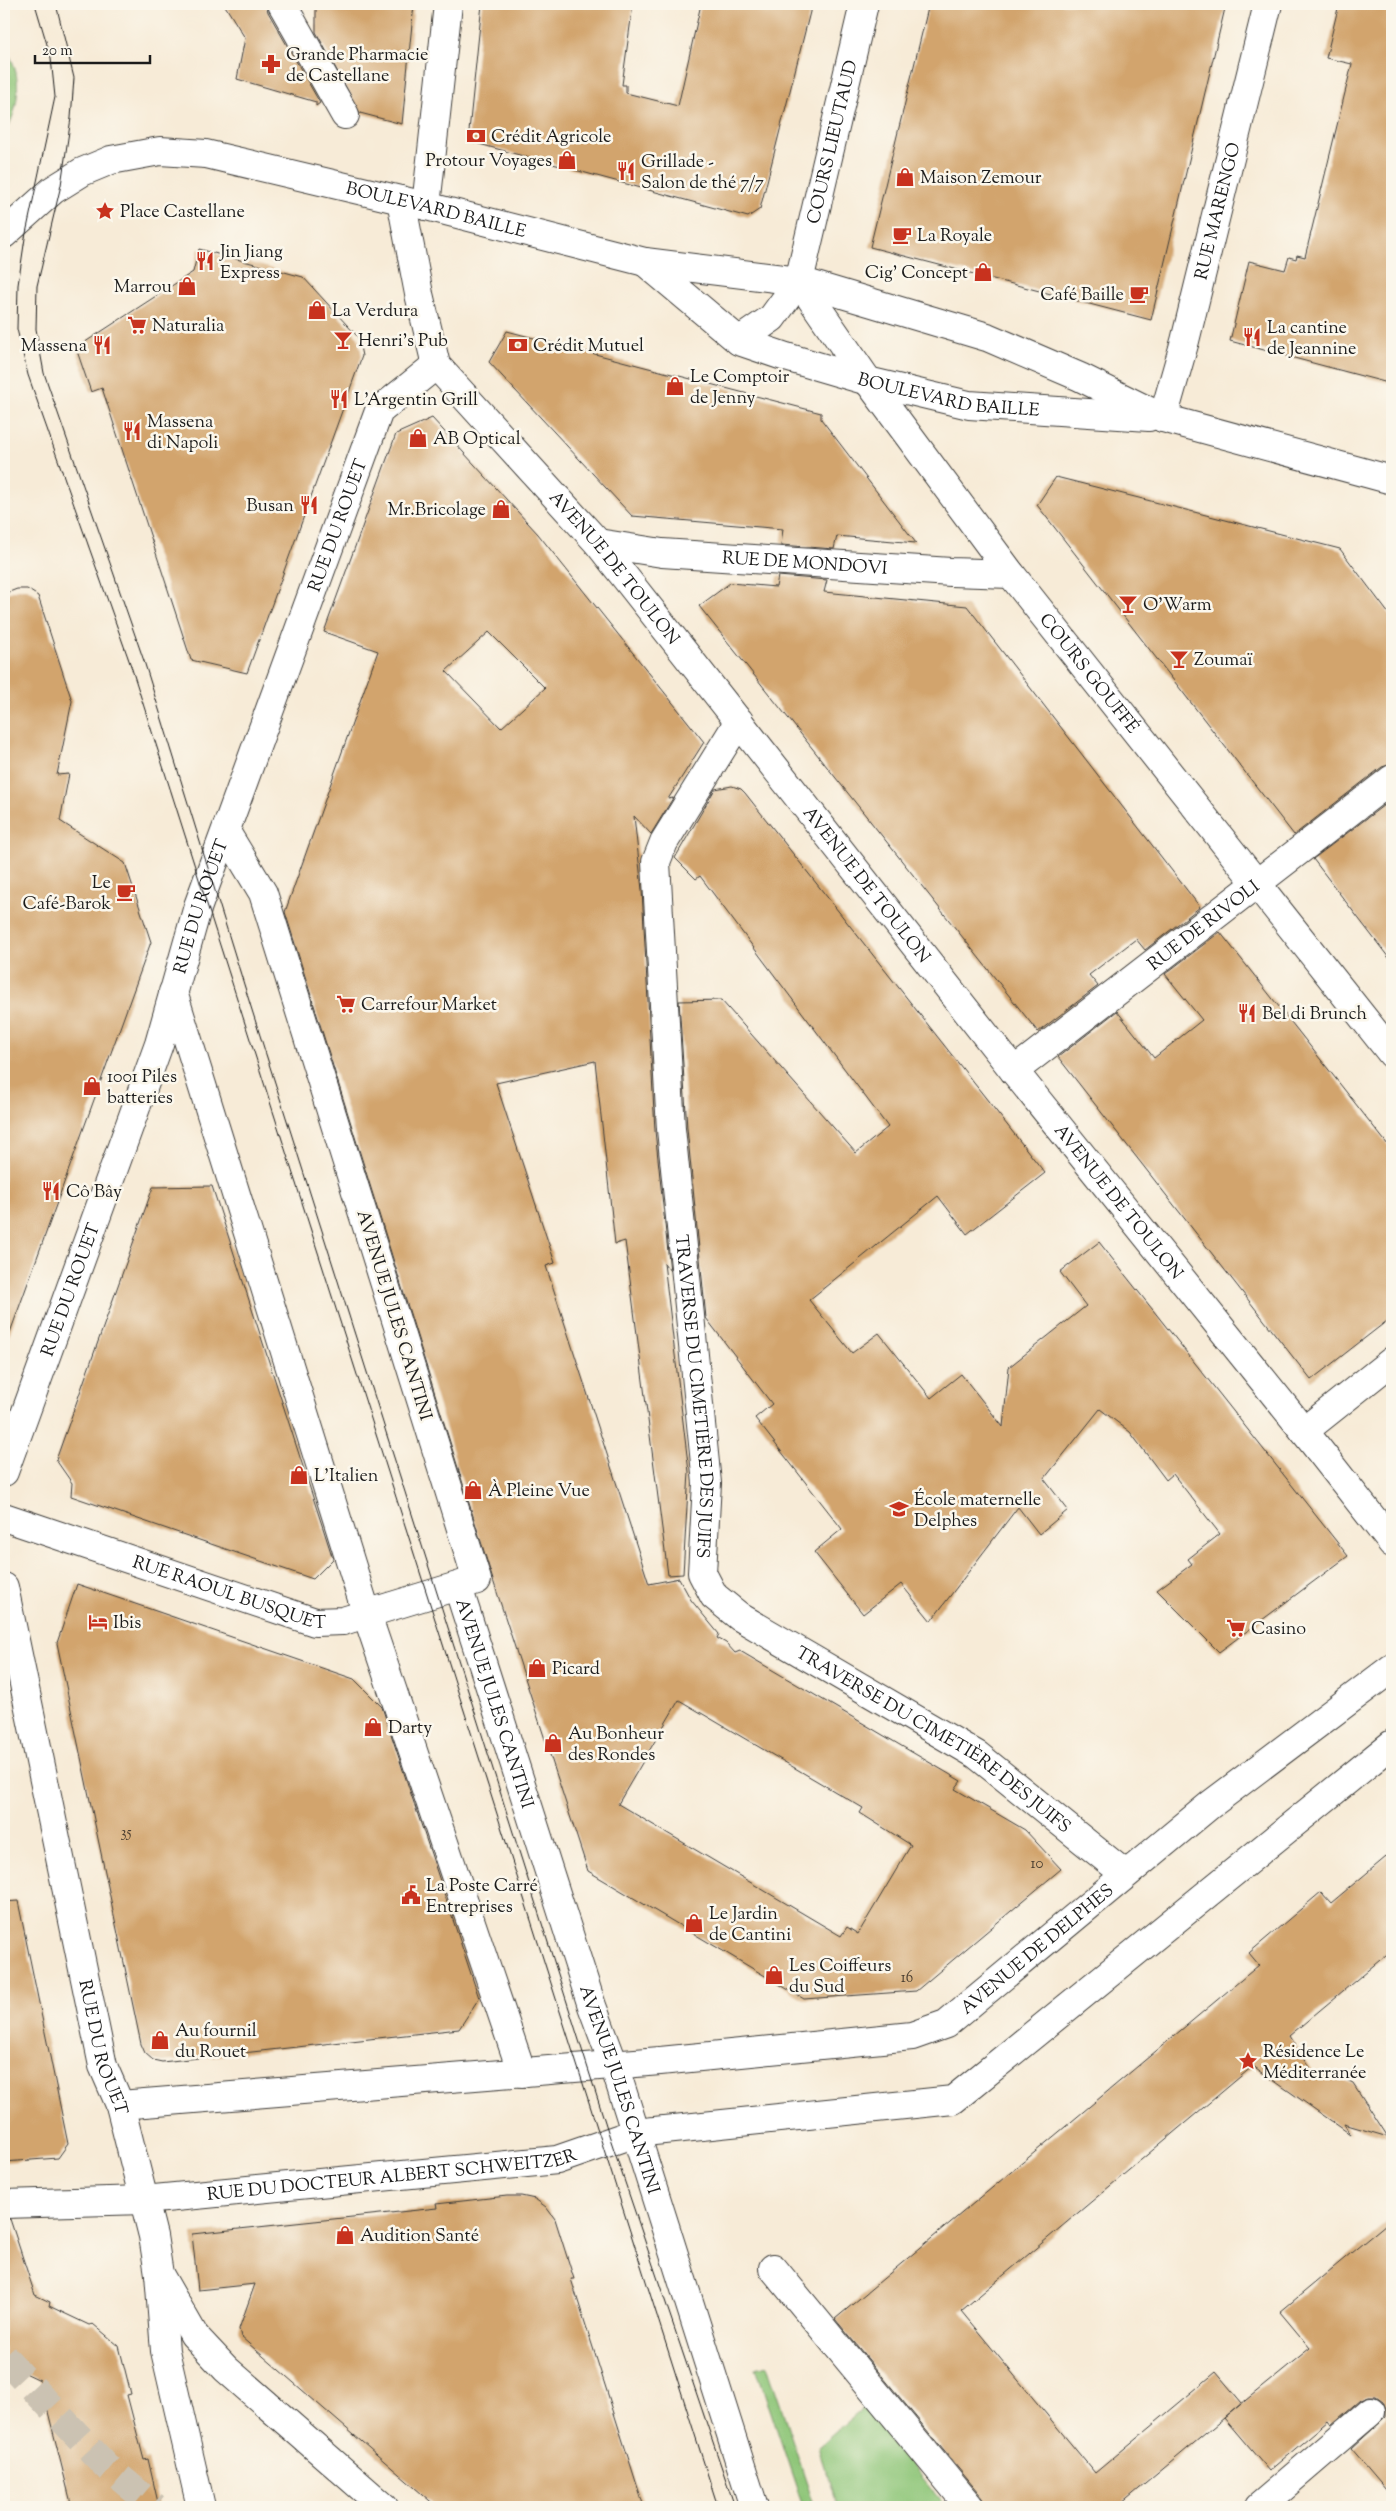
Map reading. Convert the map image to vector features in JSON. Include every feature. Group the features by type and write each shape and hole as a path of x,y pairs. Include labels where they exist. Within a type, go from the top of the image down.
{"street":[{"path":"282,4 344,115"},
{"name":"AVENUE DE TOULON","path":"448,4 413,203 419,294 436,365 598,543 1014,1071 1392,1543"},
{"name":"COURS LIEUTAUD","path":"799,281 864,4"},
{"name":"RUE MARENGO","path":"1163,418 1185,341 1268,4"},
{"name":"BOULEVARD BAILLE","path":"4,234 53,190 82,172 111,160 160,150 206,154 413,203 645,262 799,281 986,337 1080,377 1163,418"},
{"name":"BOULEVARD BAILLE","path":"645,262 739,341 868,381 969,404 1163,418 1392,480"},
{"path":"739,341 772,318 799,281"},
{"name":"COURS GOUFFÉ","path":"799,281 868,381 1011,574 1392,1054"},
{"name":"RUE DU ROUET","path":"4,1472 156,1053 198,906 379,412 436,365"},
{"name":"RUE DE MONDOVI","path":"598,543 672,554 951,572 1011,574"},
{"name":"TRAVERSE DU CIMETIÈRE DES JUIFS","path":"739,721 664,842 656,862 671,1129 707,1483 702,1574 714,1596 740,1617 977,1755 1125,1874"},
{"name":"RUE DE RIVOLI","path":"1014,1071 1392,780"},
{"name":"AVENUE JULES CANTINI","path":"226,832 263,893 477,1580 458,1587 589,1996 614,2065 754,2507"},
{"path":"173,992 367,1615 522,2073"},
{"path":"1304,1431 1392,1361"},
{"name":"RUE RAOUL BUSQUET","path":"4,1517 315,1622 343,1621 458,1587"},
{"name":"RUE DU ROUET","path":"4,1587 103,2066 120,2105 144,2200 159,2274 165,2351 201,2507"},
{"name":"AVENUE DE DELPHES","path":"614,2065 912,2036 946,2024 1210,1805 1392,1668"},
{"path":"635,2133 953,2100 1392,1744"},
{"path":"120,2105 614,2065"},
{"name":"RUE DU DOCTEUR ALBERT SCHWEITZER","path":"4,2204 144,2200 557,2160 635,2133"},
{"path":"773,2268 970,2507"},
{"path":"159,2274 194,2334 226,2369 384,2507"},
{"path":"1259,2507 1371,2411"}],"green space":[{"path":"4,47 15,68 18,91 14,114 4,135"},
{"path":"767,2365 815,2507 803,2507 756,2368"},
{"path":"864,2408 947,2507 837,2507 818,2447"}],"building":[{"name":"Grande Pharmacie de Castellane","path":"224,4 266,4 268,12 320,103 316,106 316,102 237,79 245,38"},
{"path":"316,4 414,4 402,124 360,113 316,32"},
{"path":"482,4 633,4 622,85 626,85 626,93 678,106 701,4 812,4 760,209 748,217 468,141"},
{"path":"929,4 1226,4 1151,320 870,247"},
{"path":"1339,4 1392,4 1392,384 1230,341 1249,261 1285,270 1289,257 1296,259 1297,255 1305,257 1352,64 1326,58"},
{"path":"199,249 303,277 358,337 362,356 247,673 191,660 102,388 91,392 76,348 193,272"},
{"path":"507,331 821,413 821,419 916,543 837,536 834,549 781,545 783,529 632,516 489,362"},
{"path":"432,418 538,534 704,742 668,799 673,798 651,834 634,816 642,890 655,1131 670,1271 664,1263 689,1472 683,1574 668,1575 625,1241 615,1244 595,1061 496,1083 555,1263 546,1266 649,1584 679,1578 691,1600 719,1634 717,1638 726,1643 735,1653 740,1651 961,1781 955,1789 1025,1830 1061,1869 916,1991 804,1999 588,1871 492,1577 285,912 378,651 324,632 396,434","holes":["489,632 545,688 501,728 446,671","679,1700 863,1808 860,1813 911,1845 858,1934 847,1927 841,1936 618,1804"]},
{"path":"1056,477 1340,549 1392,618 1392,764 1382,767 1294,835 1037,505"},
{"path":"778,576 827,580 824,592 967,606 1200,907 1145,950 1136,939 1089,975 1098,986 1038,1032 699,606 730,583 776,587"},
{"path":"17,589 27,589 38,596 72,701 57,775 69,774 60,821 125,863 151,942 8,1338 4,1337 4,594"},
{"path":"732,786 741,789 745,793 1045,1173 967,1234 938,1196 809,1300 852,1353 879,1333 931,1398 961,1374 1003,1427 1009,1367 1086,1306 1060,1272 1099,1242 1348,1556 1219,1652 1157,1590 1192,1564 1188,1559 1220,1534 1173,1474 1166,1480 1130,1432 1100,1409 1044,1479 1068,1510 1039,1534 1018,1507 931,1621 901,1584 863,1614 814,1552 842,1529 755,1418 772,1404 706,1318 687,1128 679,1001 721,1000 856,1153 888,1127 700,876 696,879 675,858 715,789"},
{"path":"1392,799 1392,962 1313,859"},
{"path":"1220,932 1392,1150 1392,1317 1311,1380 1058,1057 1117,1011 1154,1058 1202,1020 1165,974"},
{"path":"212,1186 333,1559 313,1579 71,1496 72,1483 56,1460 153,1187"},
{"path":"77,1584 354,1679 382,1707 479,1998 459,2029 162,2062 153,2060 145,2053 141,2044 57,1643"},
{"path":"1392,1852 1392,1950 1289,2036 1313,2074 1330,2072 1353,2083 1388,2137 1344,2124 1350,2134 1253,2066 961,2311 1095,2473 1216,2372 1242,2403 1121,2504 1123,2507 987,2507 982,2497 835,2319 1259,1965 1249,1953 1321,1892 1331,1903"},
{"path":"18,1901 68,2144 58,2158 4,2162 4,1902"},
{"path":"507,2196 535,2199 546,2207 555,2219 574,2279 571,2279 644,2507 437,2507 241,2337 239,2329 255,2284 198,2290 192,2234 437,2208 436,2204"},
{"path":"10,2219 35,2295 50,2302 49,2306 89,2325 93,2324 119,2346 131,2394 127,2395 144,2460 148,2459 159,2507 72,2507 40,2380 4,2363 4,2220"},
{"path":"1392,2219 1392,2497 1351,2449 1386,2417 1383,2401 1376,2396 1361,2399 1331,2425 1328,2421 1269,2471 1224,2418 1310,2348 1280,2312"}],"tunnel":[{"path":"4,2357 106,2466 155,2507"}],"tram line":[{"path":"35,4 51,58 55,97 25,238 18,285 17,329 28,375 131,666 718,2507"},
{"path":"56,4 74,78 71,118 61,185 37,286 36,329 44,373 144,661 251,1007 611,2141 735,2507"}],"place":[{"name":"Grande Pharmacie de Castellane","path":"271,64"},
{"name":"Crédit Agricole","path":"476,136"},
{"name":"Protour Voyages","path":"567,160"},
{"name":"Grillade - Salon de thé 7/7","path":"626,171"},
{"name":"Maison Zemour","path":"905,177"},
{"name":"Place Castellane","path":"105,211"},
{"name":"La Royale","path":"902,235"},
{"name":"Jin Jiang Express","path":"205,261"},
{"name":"Cig' Concept","path":"983,272"},
{"name":"Marrou","path":"187,286"},
{"name":"Café Baille","path":"1139,294"},
{"name":"La Verdura","path":"317,310"},
{"name":"Naturalia","path":"137,325"},
{"name":"La cantine de Jeannine","path":"1252,337"},
{"name":"Henri's Pub","path":"343,340"},
{"name":"Massena","path":"102,345"},
{"name":"Crédit Mutuel","path":"518,345"},
{"name":"Le Comptoir de Jenny","path":"675,386"},
{"name":"L'Argentin Grill","path":"339,399"},
{"name":"Massena di Napoli","path":"132,431"},
{"name":"AB Optical","path":"418,438"},
{"name":"Busan","path":"309,505"},
{"name":"Mr.Bricolage","path":"501,509"},
{"name":"O'Warm","path":"1128,604"},
{"name":"Zoumaï","path":"1179,659"},
{"name":"Le Café-Barok","path":"126,892"},
{"name":"Carrefour Market","path":"346,1004"},
{"name":"Bel di Brunch","path":"1247,1013"},
{"name":"1001 Piles batteries","path":"92,1086"},
{"name":"Cô Bây","path":"51,1191"},
{"name":"L'Italien","path":"299,1475"},
{"name":"À Pleine Vue","path":"473,1490"},
{"name":"École maternelle Delphes","path":"899,1509"},
{"name":"Ibis","path":"98,1622"},
{"name":"Casino","path":"1236,1628"},
{"name":"Picard","path":"537,1668"},
{"name":"Darty","path":"373,1727"},
{"name":"Au Bonheur des Rondes","path":"553,1743"},
{"name":"La Poste Carré Entreprises","path":"411,1895"},
{"name":"Le Jardin de Cantini","path":"694,1923"},
{"name":"Les Coiffeurs du Sud","path":"774,1975"},
{"name":"Au fournil du Rouet","path":"160,2040"},
{"name":"Résidence Le Méditerranée","path":"1248,2061"},
{"name":"Audition Santé","path":"345,2235"}]}
